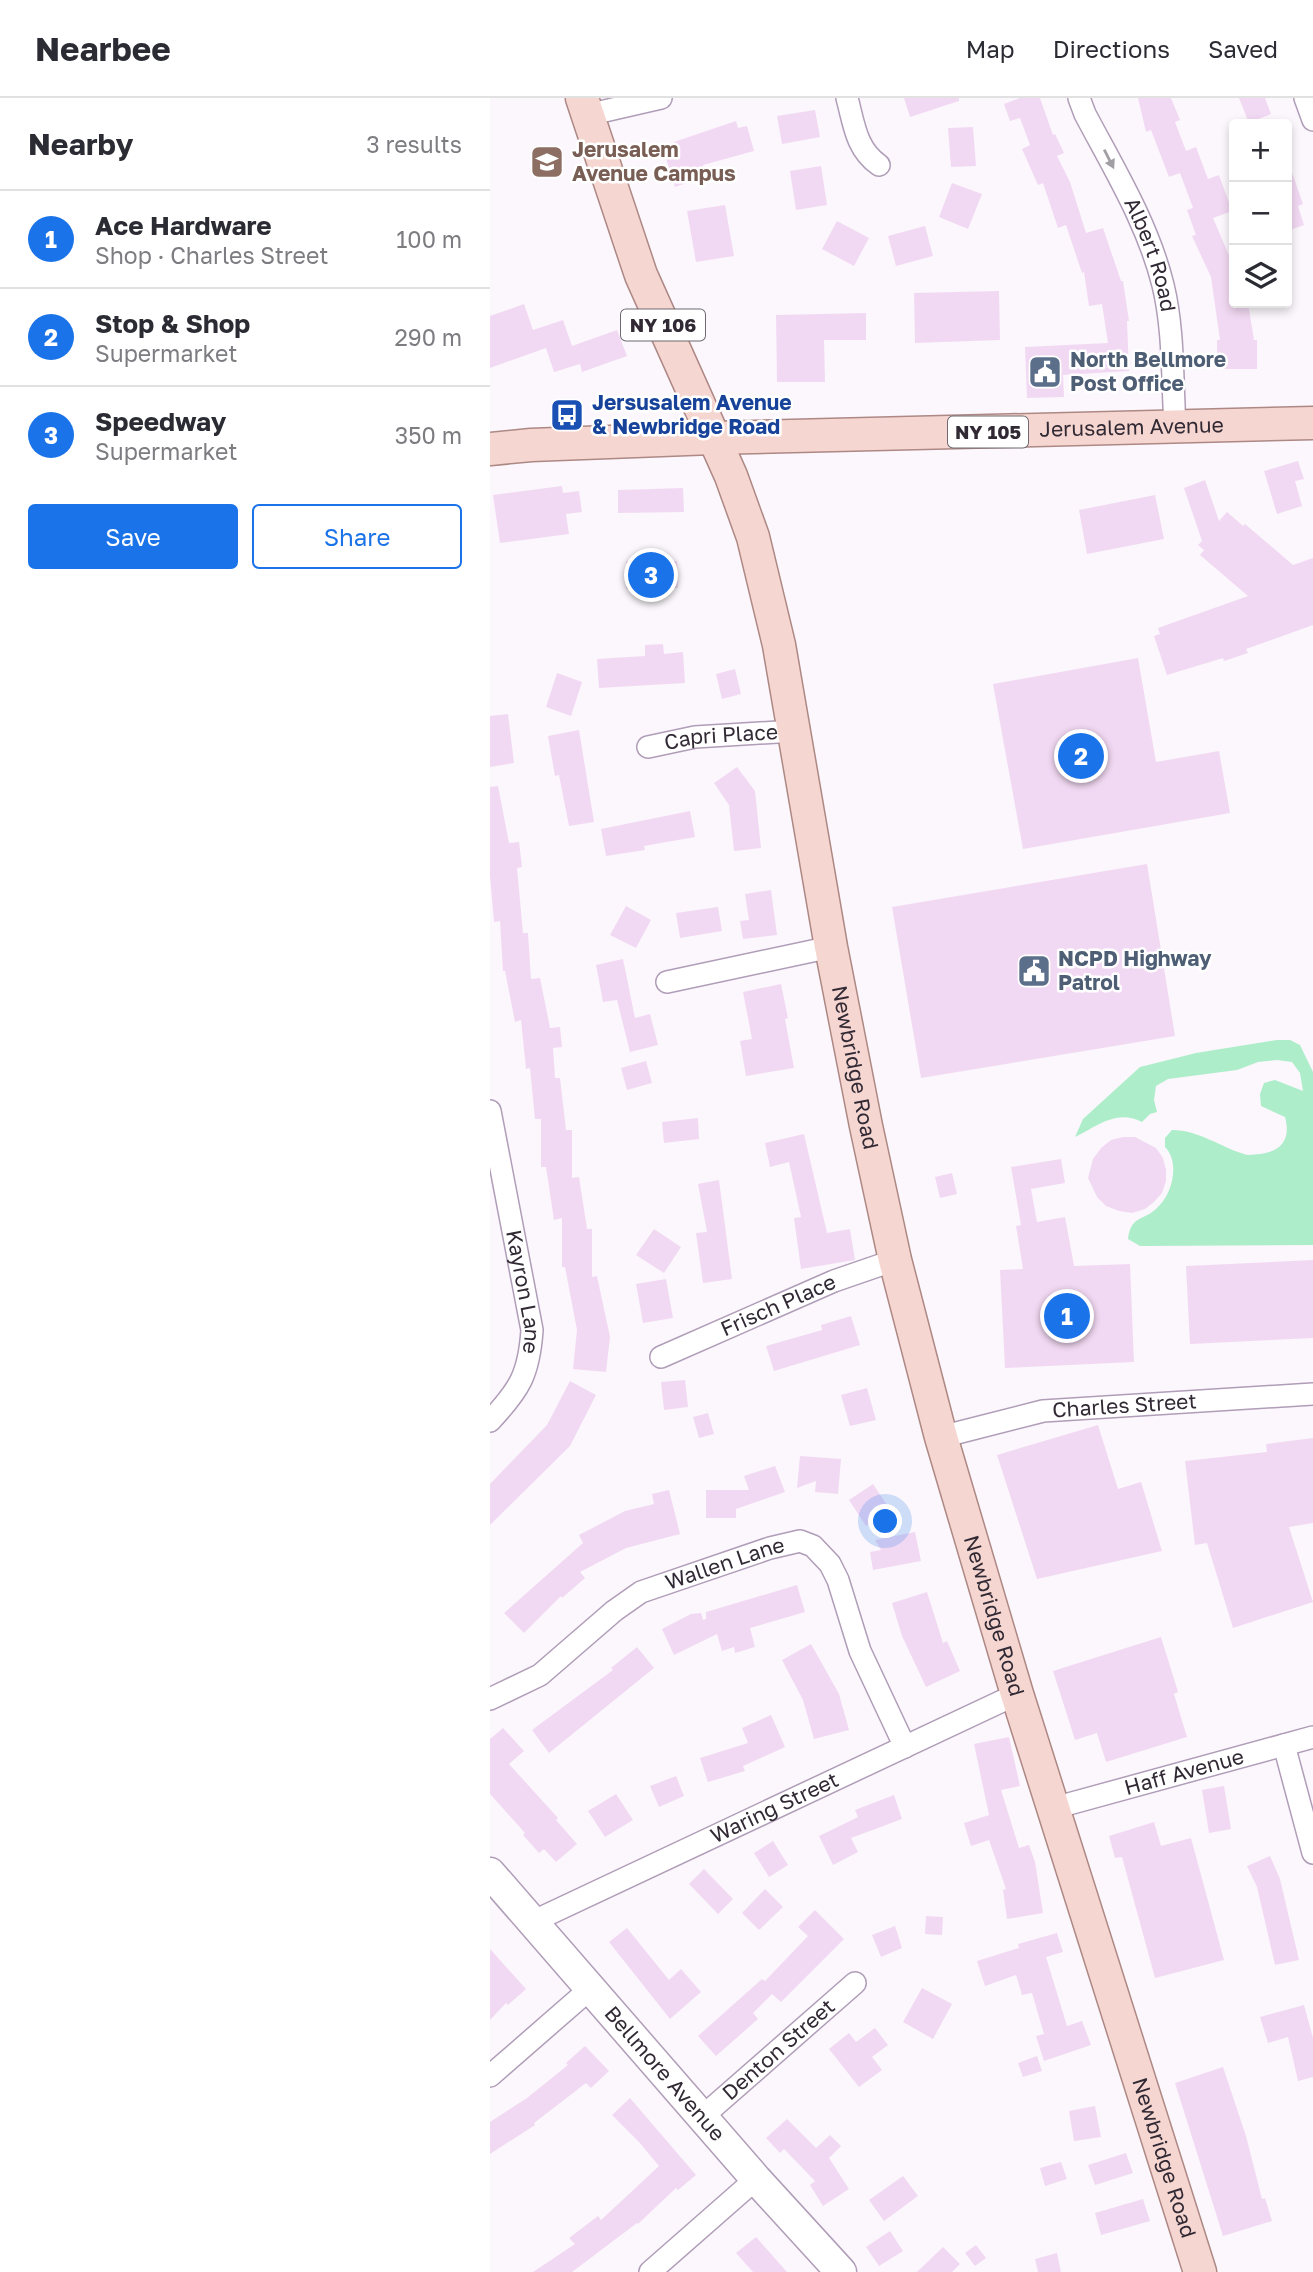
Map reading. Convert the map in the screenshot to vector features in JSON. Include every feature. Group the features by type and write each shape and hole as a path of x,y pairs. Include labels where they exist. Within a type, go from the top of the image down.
{"main road":[{"name":"Newbridge Road","path":"585,106 642,275 731,476 753,537 779,645 831,947 895,1260 941,1437 1017,1694 1200,2272"},
{"name":"Jerusalem Avenue","path":"490,449 713,438 1313,423"},
{"name":"Bellmore Avenue","path":"490,1873 756,2179 841,2272"}],"street":[{"path":"585,106 661,98"},
{"path":"847,98 858,140 870,159 879,165"},
{"name":"Albert Road","path":"1079,98 1145,230 1155,259 1169,318 1175,425"},
{"path":"1305,98 1313,120"},
{"name":"Capri Place","path":"648,747 695,737 794,731"},
{"path":"667,982 831,947"},
{"name":"Kayron Lane","path":"490,1111 496,1178 532,1330 530,1357 525,1374 513,1395 490,1421"},
{"name":"Frisch Place","path":"661,1357 834,1281 895,1260"},
{"name":"Charles Street","path":"941,1437 1043,1411 1313,1394"},
{"name":"Wallen Lane","path":"490,1699 540,1675 614,1611 641,1592 770,1548 800,1541 813,1546 830,1564 838,1580 860,1651 905,1746"},
{"name":"Waring Street","path":"532,1922 1017,1694"},
{"name":"Haff Avenue","path":"1054,1808 1313,1737"},
{"path":"1284,1745 1313,1853"},
{"name":"Denton Street","path":"702,2117 855,1983"},
{"path":"490,2077 591,1988"},
{"path":"650,2272 756,2179"}],"green space":[{"path":"1290,1040 1300,1045 1313,1072 1313,1245 1140,1246 1128,1239 1135,1222 1157,1208 1171,1187 1173,1169 1170,1153 1165,1147 1165,1138 1172,1130 1200,1136 1246,1155 1274,1150 1286,1138 1285,1117 1261,1106 1260,1094 1264,1083 1275,1080 1303,1091 1300,1073 1292,1062 1277,1060 1258,1062 1237,1070 1168,1079 1156,1086 1154,1100 1157,1112 1150,1114 1142,1122 1133,1118 1115,1118 1075,1137 1083,1119 1140,1067 1196,1053"}],"building":[{"path":"904,98 959,98 959,101 910,117"},
{"path":"1020,98 1040,98 1053,135 1055,134 1064,153 1057,156 1070,182 1086,233 1103,228 1123,281 1129,321 1129,371 1063,375 1064,397 1027,398 1025,347 1108,343 1102,304 1089,306 1084,272 1082,273 1066,225 1058,228 1043,183 1038,185 1022,149 1030,145 1020,118 1010,121 1004,104"},
{"path":"1138,98 1171,98 1180,120 1175,122 1186,151 1196,147 1208,179 1219,175 1229,203 1229,212 1213,218 1229,255 1229,308 1249,308 1254,340 1257,340 1257,369 1217,369 1217,340 1220,340 1211,277 1192,236 1196,235 1187,210 1193,208 1180,173 1169,177 1151,130 1146,132"},
{"path":"1239,98 1265,98 1271,114 1259,119 1247,119"},
{"path":"815,110 820,137 782,144 777,116"},
{"path":"736,121 738,128 747,126 754,151 703,165 706,176 675,187 662,146"},
{"path":"973,127 976,166 951,167 948,128"},
{"path":"821,166 827,205 796,210 790,171"},
{"path":"1292,173 1303,204 1298,206 1304,225 1292,229"},
{"path":"952,183 982,194 968,229 939,217"},
{"path":"725,205 734,256 696,262 687,211"},
{"path":"837,221 869,238 854,266 822,249"},
{"path":"925,226 933,256 896,266 888,236"},
{"path":"999,291 1000,340 915,343 914,293"},
{"path":"524,304 533,330 563,320 572,346 617,330 627,356 582,372 580,364 554,372 546,348 490,368 490,316"},
{"path":"866,313 866,340 824,340 825,382 777,382 776,315"},
{"path":"1298,461 1304,479 1295,481 1302,506 1277,514 1264,471"},
{"path":"1205,480 1219,521 1227,512 1293,565 1313,558 1313,625 1246,649 1248,653 1167,675 1154,636 1160,634 1158,628 1248,596 1200,555 1204,550 1198,545 1202,541 1184,488"},
{"path":"562,486 563,493 579,491 582,512 566,514 569,534 500,543 493,495"},
{"path":"683,488 684,512 618,513 618,490"},
{"path":"1155,495 1164,539 1087,554 1079,510"},
{"path":"626,561 677,561 678,588 626,589"},
{"path":"663,644 664,654 683,652 685,683 599,688 597,659 645,656 645,645"},
{"path":"1138,658 1156,762 1219,751 1230,813 1023,849 993,684"},
{"path":"735,669 741,694 722,699 716,674"},
{"path":"557,673 582,682 571,716 546,707"},
{"path":"508,714 514,763 490,767 490,716"},
{"path":"579,730 594,822 569,826 559,775 555,776 548,736"},
{"path":"737,767 755,791 761,848 734,851 729,805 714,783"},
{"path":"498,786 509,843 519,842 522,867 517,868 523,933 528,933 531,979 540,978 550,1028 560,1027 562,1047 553,1048 555,1078 560,1078 566,1130 572,1130 572,1178 579,1177 587,1229 592,1229 592,1277 597,1276 610,1337 606,1372 573,1369 577,1330 565,1267 562,1267 562,1218 554,1220 546,1167 541,1167 541,1119 535,1119 530,1068 526,1069 521,1020 515,1022 503,971 500,921 494,922 490,876 490,787"},
{"path":"690,811 695,837 644,846 645,850 606,856 601,829"},
{"name":"NCPD Highway Patrol","path":"1147,864 1175,1036 921,1078 892,907"},
{"path":"771,890 777,935 743,939 740,921 749,920 745,894"},
{"path":"626,906 651,920 636,948 610,935"},
{"path":"718,907 722,931 680,938 676,913"},
{"path":"623,959 635,1018 650,1014 658,1045 630,1052 617,1000 603,1002 596,965"},
{"path":"781,984 794,1068 746,1076 740,1041 752,1039 743,992"},
{"path":"646,1061 652,1083 627,1090 621,1068"},
{"path":"698,1118 699,1139 664,1143 662,1122"},
{"path":"804,1134 827,1233 850,1229 855,1260 801,1269 794,1218 801,1217 789,1162 770,1167 765,1143"},
{"path":"1135,1137 1156,1148 1163,1158 1166,1170 1162,1193 1145,1209 1132,1213 1106,1206 1097,1197 1088,1178 1093,1159 1101,1148 1111,1140"},
{"path":"1061,1159 1065,1183 1031,1189 1037,1222 1065,1217 1074,1266 1130,1264 1134,1362 1005,1368 1000,1270 1023,1269 1016,1226 1021,1225 1011,1167"},
{"path":"952,1173 957,1194 940,1198 935,1177"},
{"path":"719,1180 732,1279 703,1283 696,1233 707,1232 698,1184"},
{"path":"654,1229 681,1247 664,1273 636,1255"},
{"path":"1313,1260 1313,1338 1190,1344 1186,1266"},
{"path":"666,1279 673,1318 643,1323 636,1284"},
{"path":"851,1316 860,1345 774,1371 766,1346 822,1330 821,1325"},
{"path":"685,1380 688,1407 664,1410 661,1382"},
{"path":"570,1381 596,1395 570,1446 490,1525 490,1484 547,1425"},
{"path":"867,1388 876,1420 850,1426 841,1395"},
{"path":"708,1413 714,1434 699,1438 693,1417"},
{"path":"1098,1425 1118,1489 1141,1482 1162,1551 1037,1579 997,1455"},
{"path":"1313,1438 1313,1523 1289,1527 1313,1602 1233,1628 1207,1543 1195,1545 1185,1461 1267,1452 1266,1444"},
{"path":"800,1456 841,1459 838,1494 815,1492 816,1481 797,1488"},
{"path":"775,1466 785,1492 736,1509 736,1518 706,1518 706,1490 749,1490 744,1476"},
{"path":"873,1484 891,1511 866,1526 849,1500"},
{"path":"669,1490 680,1534 626,1548 580,1572 585,1578 562,1598 561,1596 524,1633 504,1613 583,1543 579,1535 625,1511 654,1504 652,1494"},
{"path":"915,1532 921,1561 873,1570 870,1552 881,1550 875,1540"},
{"path":"797,1585 805,1612 750,1628 755,1647 735,1653 734,1647 722,1651 717,1634 674,1655 662,1629 691,1614 701,1613 703,1620 706,1619 706,1612"},
{"path":"927,1592 943,1643 947,1641 960,1671 926,1687 902,1636 892,1603"},
{"path":"1161,1637 1178,1692 1174,1694 1187,1737 1106,1762 1097,1733 1075,1740 1053,1671"},
{"path":"811,1644 839,1694 849,1730 814,1739 803,1700 782,1660"},
{"path":"637,1647 654,1668 549,1753 532,1730 613,1670 611,1668"},
{"path":"771,1715 785,1747 743,1766 745,1771 708,1782 700,1758 748,1743 742,1728"},
{"path":"503,1728 524,1751 509,1764 558,1818 556,1820 577,1844 556,1862 544,1849 539,1853 490,1794 490,1739"},
{"path":"1009,1737 1020,1786 1001,1790 1019,1848 1029,1845 1035,1862 1043,1913 1007,1919 1003,1890 1006,1889 989,1840 971,1846 964,1823 989,1815 974,1744"},
{"path":"676,1776 684,1796 659,1807 650,1786"},
{"path":"1224,1786 1231,1829 1209,1833 1202,1790"},
{"path":"616,1794 633,1820 605,1837 588,1811"},
{"path":"894,1795 902,1819 851,1838 858,1852 833,1865 819,1836 858,1817 855,1810"},
{"path":"1154,1822 1161,1846 1191,1838 1224,1960 1155,1978 1122,1857 1115,1858 1109,1836"},
{"path":"773,1841 788,1865 769,1877 754,1853"},
{"path":"1270,1856 1280,1879 1299,1960 1275,1965 1257,1887 1247,1866"},
{"path":"704,1869 733,1899 718,1914 689,1884"},
{"path":"765,1889 783,1907 759,1930 742,1913"},
{"path":"815,1910 844,1939 781,2002 772,1994 753,2013 758,2019 716,2056 698,2036 762,1979 765,1981 808,1936 798,1927"},
{"path":"926,1916 943,1917 942,1935 925,1934"},
{"path":"895,1926 902,1948 881,1957 872,1935"},
{"path":"627,1928 669,1980 681,1969 701,1992 670,2019 609,1942"},
{"path":"1057,1933 1063,1952 1046,1957 1067,2026 1082,2021 1091,2045 1044,2061 1036,2036 1044,2034 1032,1993 1022,1995 1016,1975 985,1986 977,1961 1019,1948 1018,1944"},
{"path":"490,1949 526,1989 508,2005 506,2003 490,2020"},
{"path":"922,1988 952,2004 933,2039 903,2022"},
{"path":"1304,2005 1313,2038 1313,2077 1298,2081 1288,2037 1268,2043 1260,2017"},
{"path":"875,2028 888,2045 872,2057 882,2070 859,2087 829,2049 849,2033 856,2042"},
{"path":"585,2046 609,2071 591,2088 586,2083 534,2123 535,2125 490,2154 490,2122 527,2098 568,2065 566,2063"},
{"path":"1037,2056 1042,2071 1023,2077 1018,2063"},
{"path":"1223,2067 1246,2136 1262,2199 1265,2198 1272,2221 1223,2236 1175,2083"},
{"path":"630,2098 696,2175 678,2190 676,2188 638,2224 572,2272 533,2272 575,2244 569,2238 598,2216 601,2220 659,2166 612,2115"},
{"path":"1095,2106 1101,2137 1074,2141 1069,2111"},
{"path":"787,2119 816,2148 830,2135 841,2146 829,2158 849,2189 823,2206 810,2185 815,2181 784,2149 780,2153 766,2138"},
{"path":"1126,2153 1133,2173 1095,2185 1088,2165"},
{"path":"1061,2162 1067,2179 1045,2186 1040,2168"},
{"path":"903,2176 918,2196 884,2221 869,2200"},
{"path":"1143,2199 1150,2221 1101,2235 1095,2213"},
{"path":"890,2231 903,2251 879,2266 866,2247"},
{"path":"756,2237 787,2272 753,2272 736,2253"},
{"path":"976,2245 986,2258 975,2266 965,2253"},
{"path":"943,2247 960,2264 952,2272 917,2272"},
{"path":"1057,2253 1061,2272 1038,2272 1035,2259"}],"place":[{"name":"Jerusalem Avenue Campus","path":"547,162"},
{"name":"North Bellmore Post Office","path":"1045,372"},
{"name":"Jersusalem Avenue & Newbridge Road","path":"567,415"},
{"name":"Speedway","path":"651,575"},
{"name":"Stop & Shop","path":"1081,756"},
{"name":"NCPD Highway Patrol","path":"1034,971"},
{"name":"Ace Hardware","path":"1067,1316"}]}
